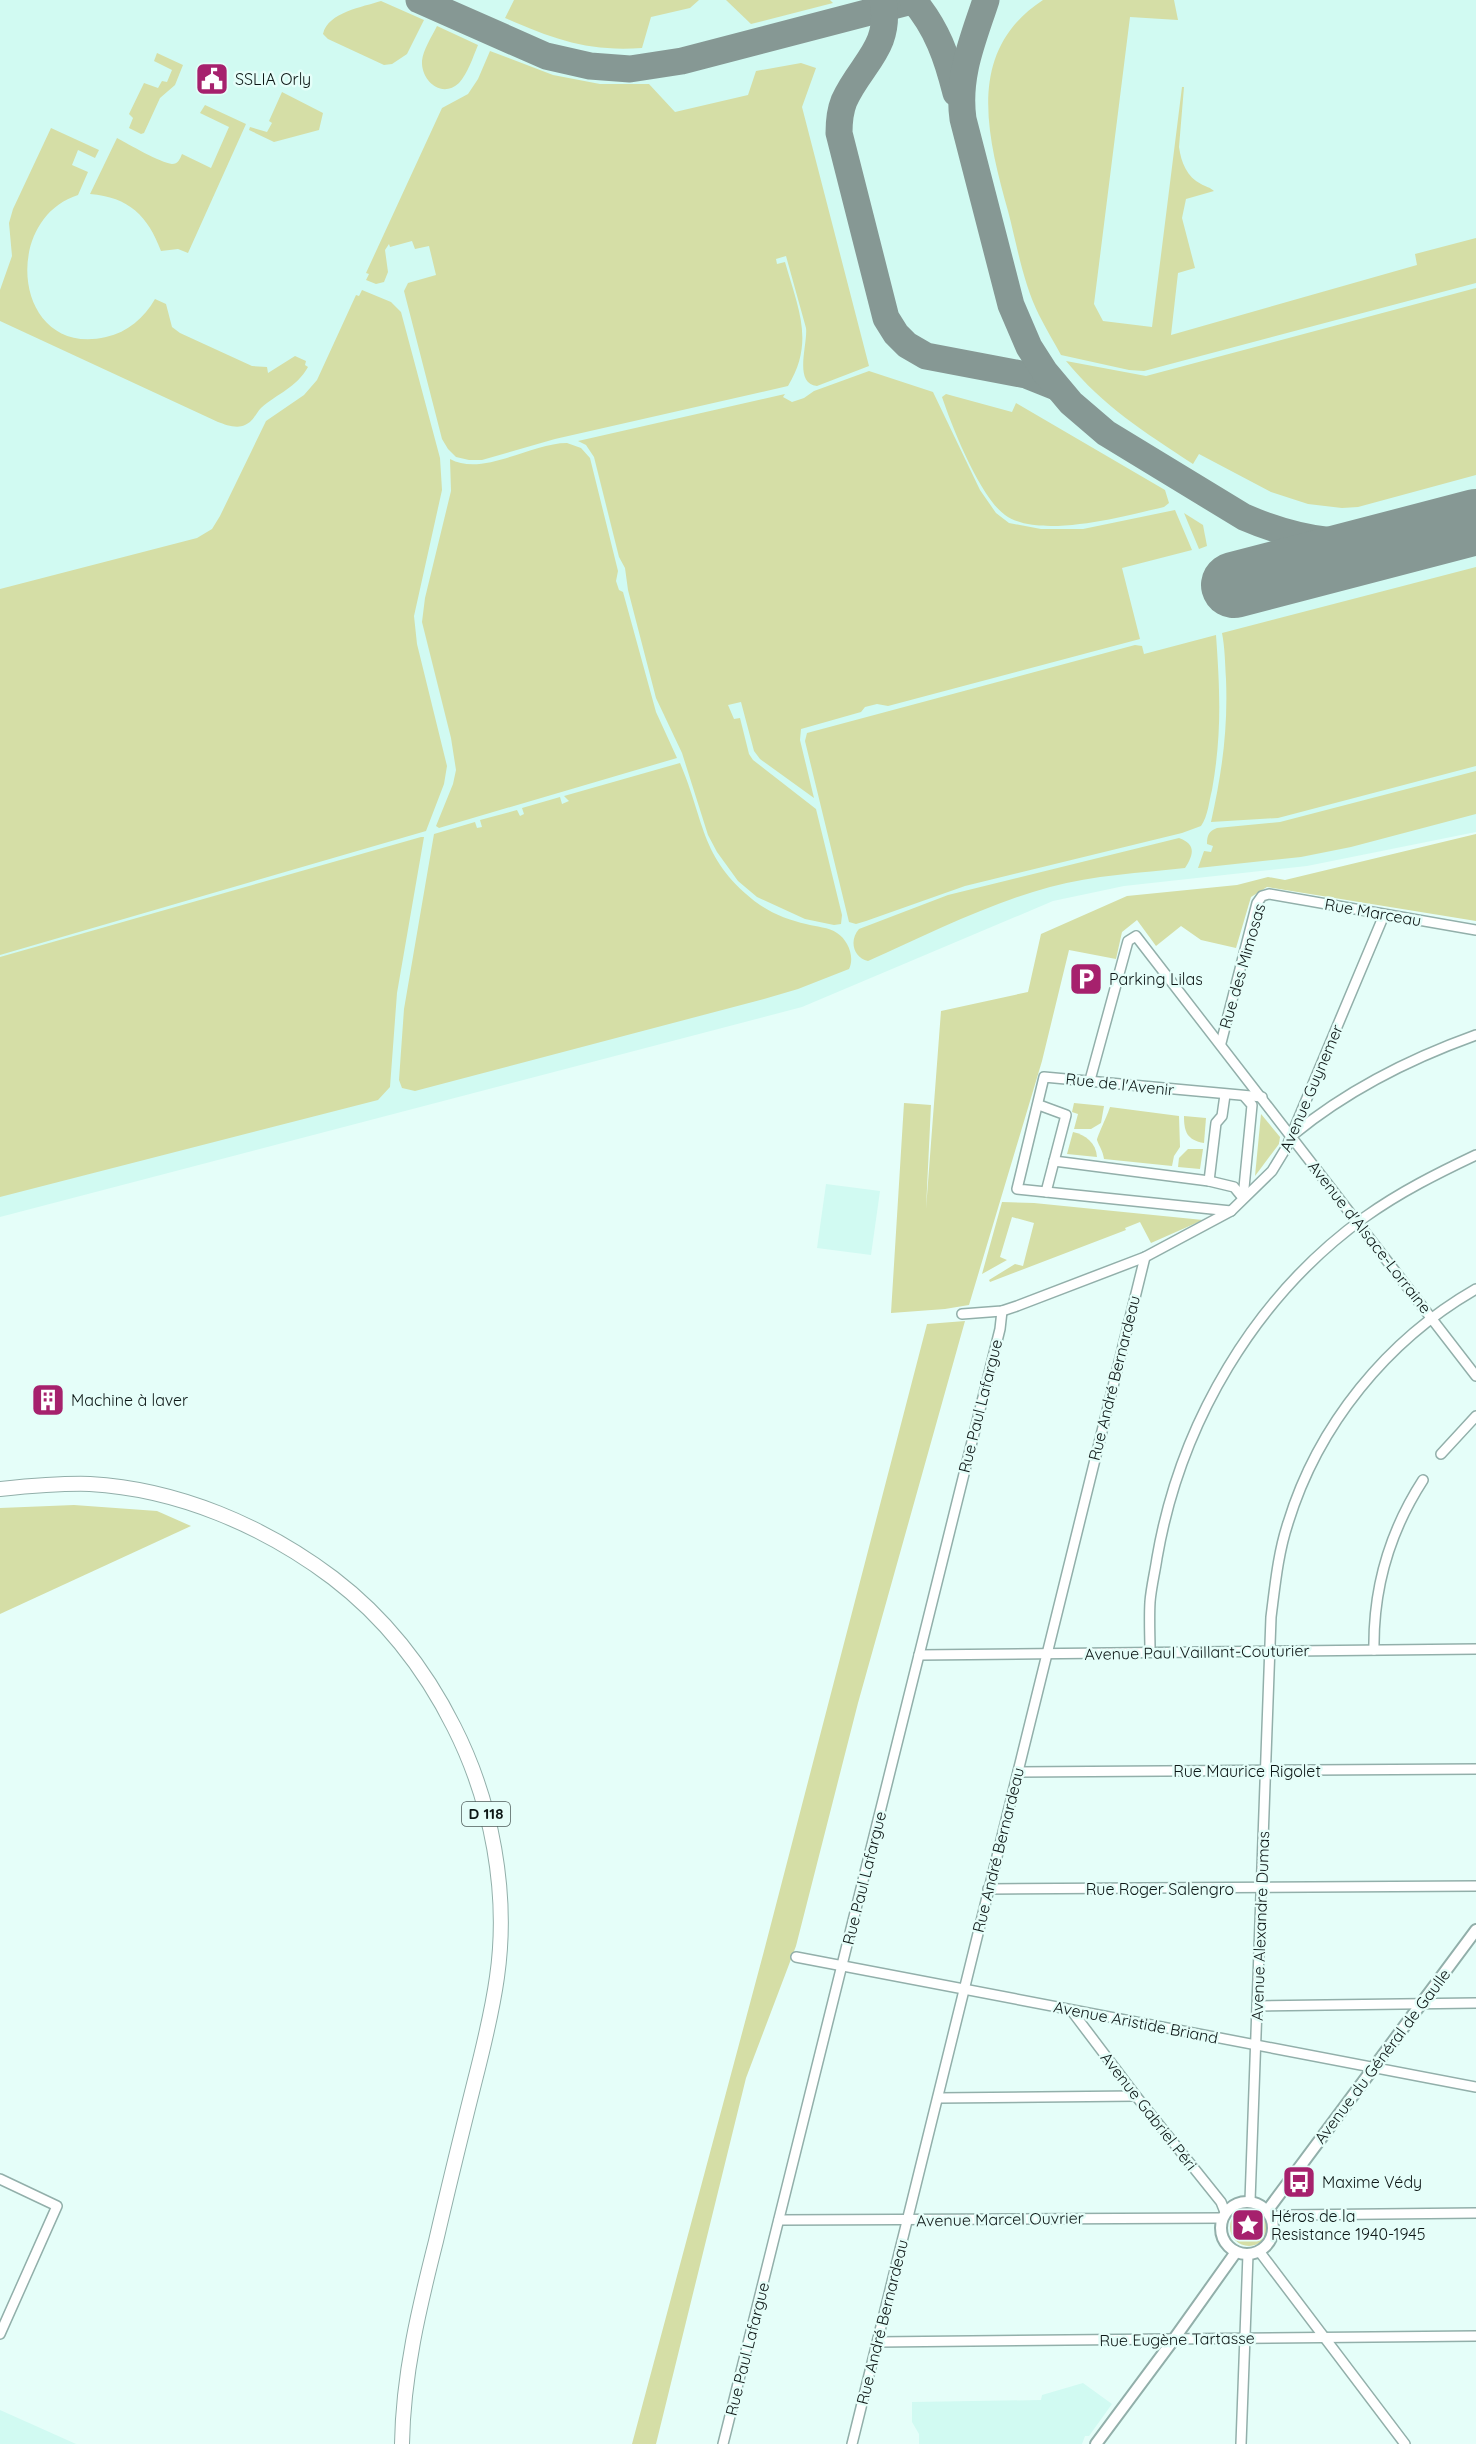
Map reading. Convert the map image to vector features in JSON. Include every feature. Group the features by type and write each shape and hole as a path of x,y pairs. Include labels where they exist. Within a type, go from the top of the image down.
{"main road":[{"name":"D 118","path":"0,1489 53,1484 92,1484 162,1495 237,1521 304,1557 347,1589 395,1637 430,1684 463,1744 484,1807 498,1875 501,1918 498,1975 416,2325 406,2389 402,2444"}],"street":[{"name":"Rue Marceau","path":"1269,894 1372,910 1384,915 1476,930"},
{"name":"Rue des Mimosas","path":"1221,1043 1257,903 1269,894"},
{"name":"Avenue Guynemer","path":"962,1314 1002,1311 1144,1257 1231,1211 1272,1171 1292,1136 1384,915"},
{"name":"Avenue d'Alsace-Lorraine","path":"1090,1080 1128,941 1136,936 1221,1043 1476,1376"},
{"path":"1292,1136 1326,1108 1356,1089 1426,1053 1476,1035"},
{"name":"Rue de l'Avenir","path":"1231,1211 1017,1189 1044,1077 1262,1097"},
{"path":"1209,1181 1216,1123 1222,1116 1225,1095"},
{"path":"1244,1198 1252,1105 1245,1097"},
{"path":"1039,1105 1066,1115 1046,1192"},
{"path":"1150,1652 1150,1600 1163,1523 1186,1451 1214,1388 1257,1324 1302,1273 1359,1223 1431,1176 1476,1155"},
{"path":"1054,1161 1209,1181 1234,1187 1244,1198"},
{"name":"Rue André Bernardeau","path":"852,2444 1144,1257"},
{"name":"Avenue Alexandre Dumas","path":"1250,2201 1270,1651 1276,1578 1285,1534 1308,1472 1334,1422 1375,1369 1409,1336 1476,1289"},
{"name":"Rue Paul Lafargue","path":"723,2444 997,1340 1002,1311"},
{"path":"1440,1454 1476,1416"},
{"path":"1374,1650 1374,1614 1382,1571 1396,1530 1423,1480"},
{"name":"Avenue Paul Vaillant-Couturier","path":"919,1654 1476,1649"},
{"name":"Rue Maurice Rigolet","path":"1018,1772 1476,1769"},
{"name":"Rue Roger Salengro","path":"988,1889 1476,1886"},
{"name":"Avenue du Général de Gaulle","path":"1269,2214 1476,1930"},
{"name":"Avenue Aristide Briand","path":"796,1957 1476,2087"},
{"path":"1257,2006 1476,2003"},
{"name":"Avenue Gabriel Péri","path":"1071,2010 1221,2202 1224,2215"},
{"path":"938,2098 1136,2096"},
{"path":"0,2179 57,2206 0,2334"},
{"path":"1250,2201 1258,2204 1269,2214 1272,2233 1269,2241 1253,2252 1236,2252 1224,2241 1221,2234 1224,2215 1236,2203 1250,2201"},
{"path":"1269,2214 1476,2213"},
{"name":"Avenue Marcel Ouvrier","path":"779,2220 1224,2215"},
{"path":"1096,2444 1236,2252"},
{"path":"1253,2252 1322,2336 1405,2444"},
{"path":"1240,2444 1245,2338 1253,2252"},
{"name":"Rue Eugène Tartasse","path":"878,2342 1476,2336"}],"shaded area":[{"path":"0,0 1476,0 1476,832 1307,866 1124,886 1053,901 802,1007 0,1217"},
{"path":"826,1184 880,1191 871,1255 817,1248"},
{"path":"1083,2383 1112,2404 1089,2436 1085,2436 1082,2444 919,2444 919,2434 912,2422 912,2402 1041,2400 1042,2395"},
{"path":"0,2410 47,2431 76,2444 0,2444"}],"green space":[{"path":"514,0 699,0 690,8 651,17 642,48 623,49 588,46 555,38 505,18"},
{"path":"726,0 830,0 833,3 751,24"},
{"path":"1043,0 1174,0 1178,20 1130,17 1094,304 1103,321 1152,327 1182,87 1184,87 1179,147 1181,158 1196,181 1214,191 1186,199 1182,218 1195,268 1178,273 1171,335 1417,265 1415,254 1476,238 1476,283 1144,371 1129,370 1061,355 1033,303 1000,182 989,124 988,96 992,69 1002,44 1018,21"},
{"path":"381,1 424,20 407,54 392,64 384,65 328,39 323,34 326,27 339,15"},
{"path":"437,26 478,45 462,79 459,83 446,89 434,86 429,81 422,61"},
{"path":"490,51 553,75 600,84 649,84 675,112 748,95 756,71 801,63 816,68 802,107 869,366 817,386 805,378 803,362 806,328 786,256 776,259 777,264 785,262 802,325 801,355 788,386 555,439 482,460 456,457 442,439 404,291 408,283 436,275 429,246 415,249 412,241 390,247 389,244 385,250 388,272 384,282 376,284 366,280 369,274 366,273 442,108 468,94 478,79"},
{"path":"157,53 183,65 175,85 160,98 144,133 141,134 129,128 133,118 129,114 144,83 158,88 162,81 167,82 172,70 154,61"},
{"path":"282,92 323,113 319,130 274,142 249,130 250,127 267,132 272,123 269,121"},
{"path":"205,105 246,124 188,253 178,249 161,251 150,228 135,210 116,199 90,194 117,138 167,163 176,163 182,154 211,168 229,127 200,113"},
{"path":"51,128 99,150 95,158 78,150 72,165 88,172 78,195 53,209 37,231 28,256 28,283 36,308 52,327 75,338 106,337 121,332 135,323 155,299 166,304 172,327 180,333 252,366 267,367 268,373 295,356 306,361 305,365 308,367 298,380 261,408 248,424 235,427 218,422 0,321 0,290 12,256 9,223 13,209"},
{"path":"1476,288 1476,475 1358,507 1342,508 1308,504 1271,492 1199,454 1193,464 1110,406 1066,361 1146,376"},
{"path":"362,290 391,302 401,312 440,458 442,490 414,616 417,644 447,766 444,784 426,831 0,955 0,589 197,538 212,529 266,421 304,395 317,380 356,295 359,296"},
{"path":"869,371 933,392 980,490 996,513 1009,523 1041,529 1083,529 1175,510 1192,550 1122,568 1140,639 888,706 877,704 865,707 861,712 801,729 800,740 814,798 760,759 754,751 741,702 728,705 734,719 740,718 749,754 753,760 816,809 842,915 841,924 834,925 805,919 757,897 738,881 708,835 682,753 656,698 628,590 625,568 619,557 594,457 586,445 578,441 785,394 783,397 792,402 814,391"},
{"path":"946,394 1012,412 1016,403 1165,490 1169,503 1164,507 1127,516 1060,526 1039,526 1020,522 1005,515 986,493 968,460 942,397"},
{"path":"567,443 581,448 590,458 618,571 616,581 619,590 623,592 656,712 677,758 439,828 436,826 453,784 456,770 451,738 422,622 425,598 451,491 450,459 477,464 492,462 553,444"},
{"path":"1184,513 1203,525 1207,546 1199,549"},
{"path":"1476,567 1476,766 1278,818 1211,822 1225,733 1226,679 1222,633"},
{"path":"1216,635 1219,731 1212,790 1207,813 1201,826 1182,833 965,886 866,921 856,924 849,922 805,741 807,733 1135,645 1142,646 1144,654"},
{"path":"680,763 707,840 726,873 740,889 760,905 782,917 837,933 849,949 851,964 849,969 798,989 764,999 415,1091 402,1088 399,1080 404,1009 434,834 475,822 477,828 482,827 480,820 517,810 520,816 524,814 522,808 560,797 562,804 569,801 564,796"},
{"path":"1476,771 1476,814 1351,847 1301,857 1198,868 1204,851 1211,852 1213,846 1207,844 1207,838 1210,832 1217,828 1280,822"},
{"path":"1476,834 1476,921 1267,887 1251,897 1236,948 1201,940 1181,926 1156,946 1137,920 1122,932 1116,959 1069,950 1042,1061 969,1305 891,1313 904,1103 931,1105 926,1209 941,1011 1028,992 1041,934 1127,896 1237,885 1268,877 1285,880"},
{"path":"424,837 397,993 390,1087 378,1100 0,1197 0,957"},
{"path":"1179,838 1185,840 1192,850 1185,868 1100,877 1050,887 980,911 868,961 859,956 854,948 854,938 859,929 948,895"},
{"path":"1074,1103 1104,1106 1101,1123 1091,1129 1074,1129 1078,1114 1072,1112"},
{"path":"1110,1107 1179,1116 1180,1147 1174,1156 1172,1166 1104,1159 1097,1140"},
{"path":"1261,1114 1280,1137 1279,1144 1255,1176"},
{"path":"1184,1116 1206,1118 1204,1143 1190,1137 1185,1127"},
{"path":"1073,1132 1090,1140 1097,1157 1067,1154"},
{"path":"1188,1149 1203,1149 1200,1169 1178,1167 1179,1158"},
{"path":"1002,1202 1034,1203 1203,1220 1151,1243 1140,1222 1125,1228 1126,1230 990,1282 989,1280 1015,1264 1023,1266 1034,1223 1012,1217 1000,1257 1007,1260 982,1274"},
{"path":"965,1321 858,1703 796,1946 746,2078 656,2444 632,2444 764,1951 927,1324"},
{"path":"74,1505 157,1511 191,1526 0,1614 0,1508"},
{"path":"1249,2208 1262,2214 1268,2227 1262,2240 1249,2246 1236,2240 1230,2227 1236,2214"}],"taxiway":[{"path":"419,0 546,56 590,66 630,69 682,61 916,0"},
{"path":"883,0 885,17 883,31 873,54 844,101 839,133 886,318 896,334 907,345 926,356 1026,375 1056,387"},
{"path":"913,0 929,21 940,44 956,93"},
{"path":"986,0 964,73 963,119 1011,305 1029,347 1045,372 1071,403 1106,433 1244,517 1286,532 1327,540 1368,542 1413,538"}],"runway":[{"path":"1234,585 1476,522"}],"place":[{"name":"SSLIA Orly","path":"212,79"},
{"name":"Parking Lilas","path":"1086,979"},
{"name":"Machine à laver","path":"48,1400"},
{"name":"Maxime Védy","path":"1299,2182"},
{"name":"Héros de la Resistance 1940-1945","path":"1248,2225"}]}
